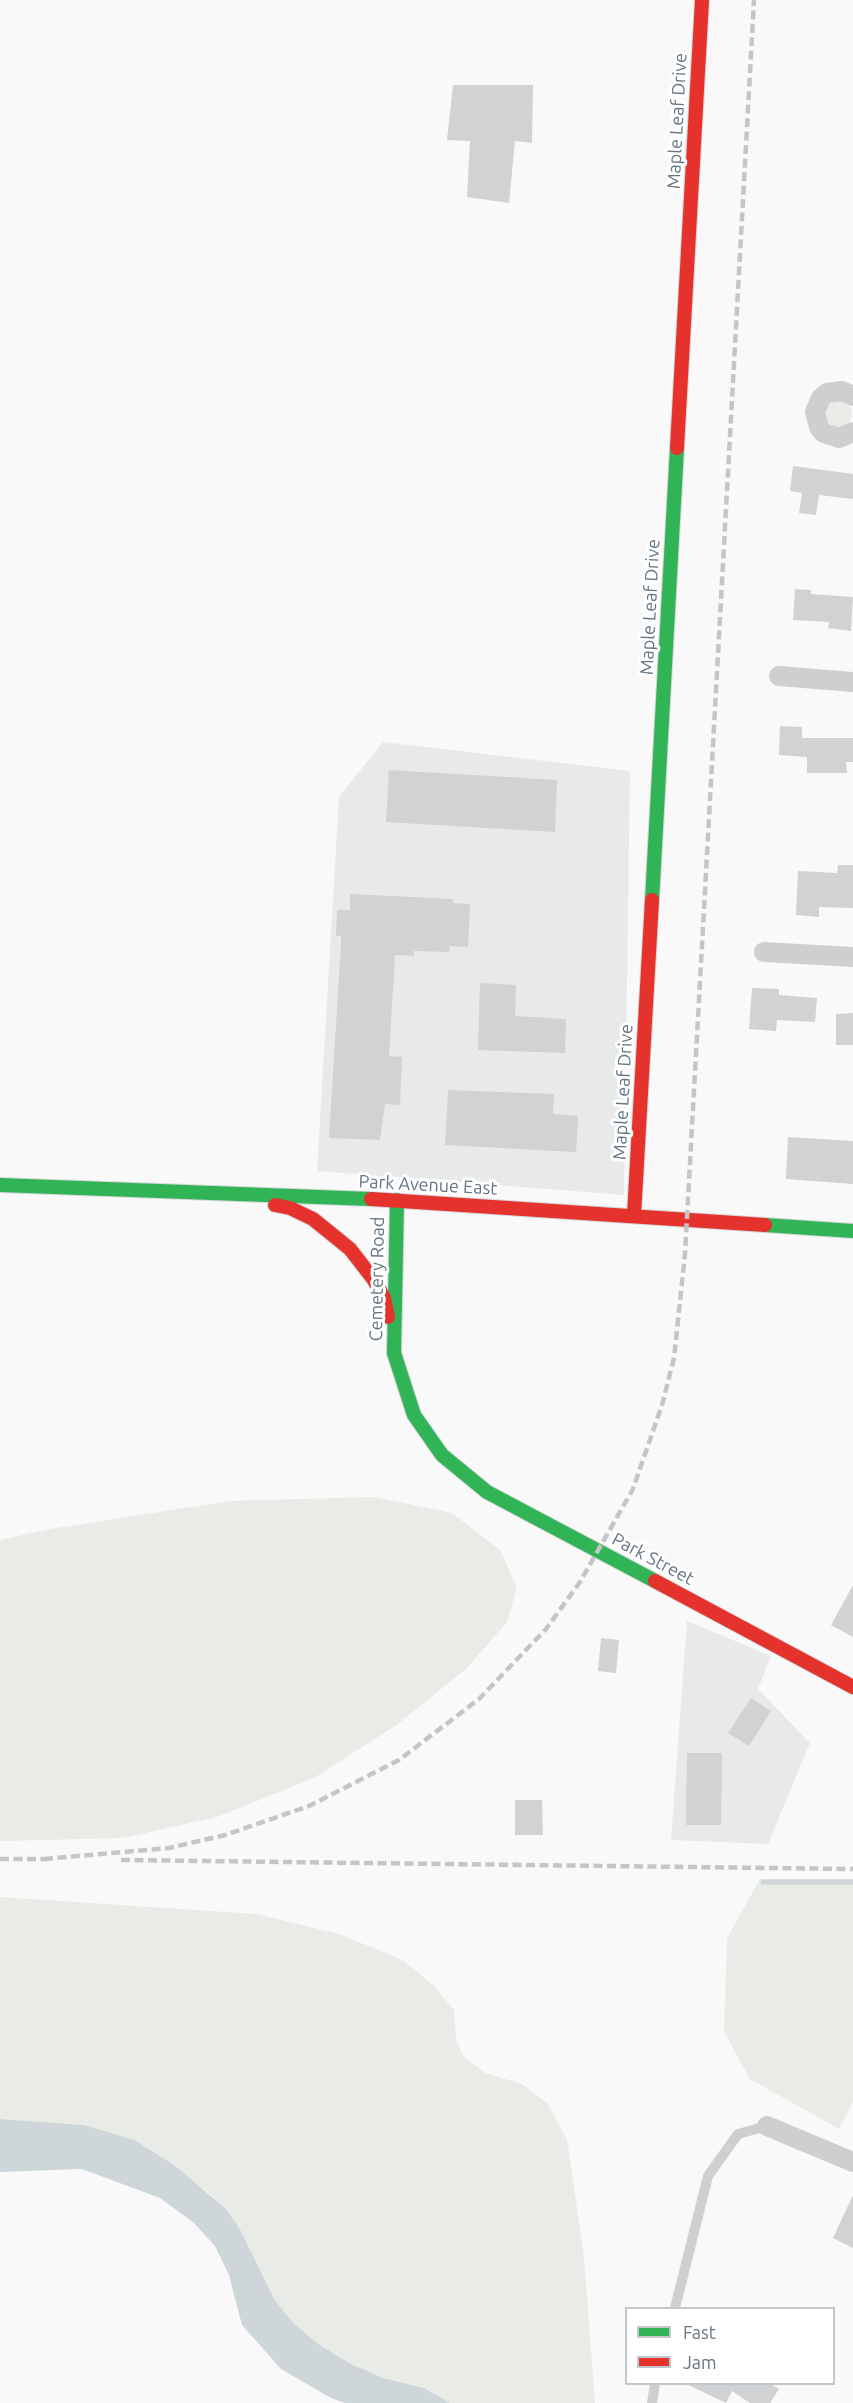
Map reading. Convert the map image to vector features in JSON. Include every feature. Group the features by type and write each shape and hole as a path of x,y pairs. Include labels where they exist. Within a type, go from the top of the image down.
{"street":[{"name":"Maple Leaf Drive","path":"634,1215 702,0"},
{"path":"853,396 842,391 827,393 821,398 815,412 816,420 824,433 839,438 853,432"},
{"path":"779,676 853,682"},
{"path":"764,952 853,957"},
{"name":"Park Avenue East","path":"0,1185 207,1195 397,1200 853,1231"},
{"path":"207,1195 290,1208 314,1219 332,1232 362,1262 374,1280 384,1298 392,1339"},
{"name":"Cemetery Road","path":"397,1200 392,1339 406,1397 425,1434 442,1455"},
{"name":"Park Street","path":"442,1455 487,1492 853,1687"},
{"path":"767,2126 853,2162"}],"lane":[{"path":"675,2307 708,2176 738,2134 767,2126"},
{"path":"652,2403 655,2385"}],"shaded area":[{"path":"839,401 848,405 852,414 848,423 839,427 830,423 826,414 830,405"},
{"path":"383,742 630,771 624,1195 317,1171 339,797"},
{"path":"374,1497 452,1513 500,1550 517,1588 507,1622 467,1668 398,1724 314,1778 217,1817 123,1838 0,1841 0,1540 50,1529 230,1501"},
{"path":"687,1621 771,1656 758,1689 810,1743 768,1844 671,1840"},
{"path":"760,1879 853,1879 853,2102 839,2129 750,2079 724,2032 727,1938"},
{"path":"0,1897 256,1914 339,1934 403,1960 433,1985 454,2010 456,2040 464,2057 485,2073 522,2084 547,2103 567,2139 584,2257 595,2403 450,2403 424,2388 383,2378 349,2363 317,2343 293,2323 274,2299 241,2231 226,2209 205,2190 84,2125 0,2119"},
{"path":"0,2119 84,2125 134,2140 174,2165 226,2209 241,2231 274,2299 293,2323 317,2343 349,2363 383,2378 424,2388 450,2403 345,2403 331,2398 281,2369 242,2325 229,2275 215,2246 193,2222 160,2198 82,2169 0,2172"}],"building":[{"path":"453,85 533,85 532,143 515,141 509,203 467,197 470,141 447,140"},
{"path":"793,466 853,474 853,499 819,495 816,515 799,513 802,493 790,491"},
{"path":"795,589 811,590 811,594 853,597 851,631 828,628 829,622 793,620"},
{"path":"780,726 802,727 802,738 853,738 853,762 846,762 847,773 807,773 807,757 779,755"},
{"path":"389,770 557,780 555,832 386,822"},
{"path":"838,865 853,865 853,908 819,907 819,917 796,915 798,871 837,873"},
{"path":"350,894 453,899 453,903 470,904 468,947 450,946 449,952 414,951 414,956 395,955 389,1056 402,1057 400,1105 385,1104 380,1140 329,1138 341,945 341,936 336,936 337,910 350,910"},
{"path":"480,983 516,985 515,1016 566,1019 565,1053 478,1050"},
{"path":"752,988 779,989 779,995 817,998 815,1022 777,1020 776,1031 749,1029"},
{"path":"853,1013 853,1045 836,1045 836,1014"},
{"path":"448,1090 554,1094 553,1114 578,1116 576,1152 445,1145"},
{"path":"788,1137 853,1141 853,1184 786,1179"},
{"path":"853,1585 853,1637 831,1625"},
{"path":"601,1638 619,1640 616,1673 598,1671"},
{"path":"751,1698 771,1711 749,1746 728,1733"},
{"path":"687,1753 722,1753 721,1825 686,1825"},
{"path":"515,1800 542,1800 543,1835 515,1835"},
{"path":"853,2195 853,2248 833,2238"},
{"path":"688,2385 773,2385 779,2389 770,2403 750,2403 732,2391 726,2403"}],"waterway":[{"path":"763,1882 853,1882"}],"railway":[{"path":"44,1859 169,1848 225,1835 309,1806 399,1760 479,1699 546,1629 580,1582 633,1489 662,1405 674,1358 685,1254 754,0"},
{"path":"0,1859 52,1859"},
{"path":"121,1860 853,1869"}],"traffic: fast":[{"path":"652,900 677,448"},
{"path":"0,1185 371,1199"},
{"path":"397,1200 394,1353 414,1415 442,1455 487,1492 655,1581"},
{"path":"765,1225 853,1231"}],"traffic: jam":[{"path":"677,448 702,0"},
{"path":"634,1215 652,900"},
{"path":"371,1199 765,1225"},
{"path":"275,1205 290,1208 313,1219 350,1249 374,1280 384,1298 388,1317"},
{"path":"655,1581 853,1687"}]}
